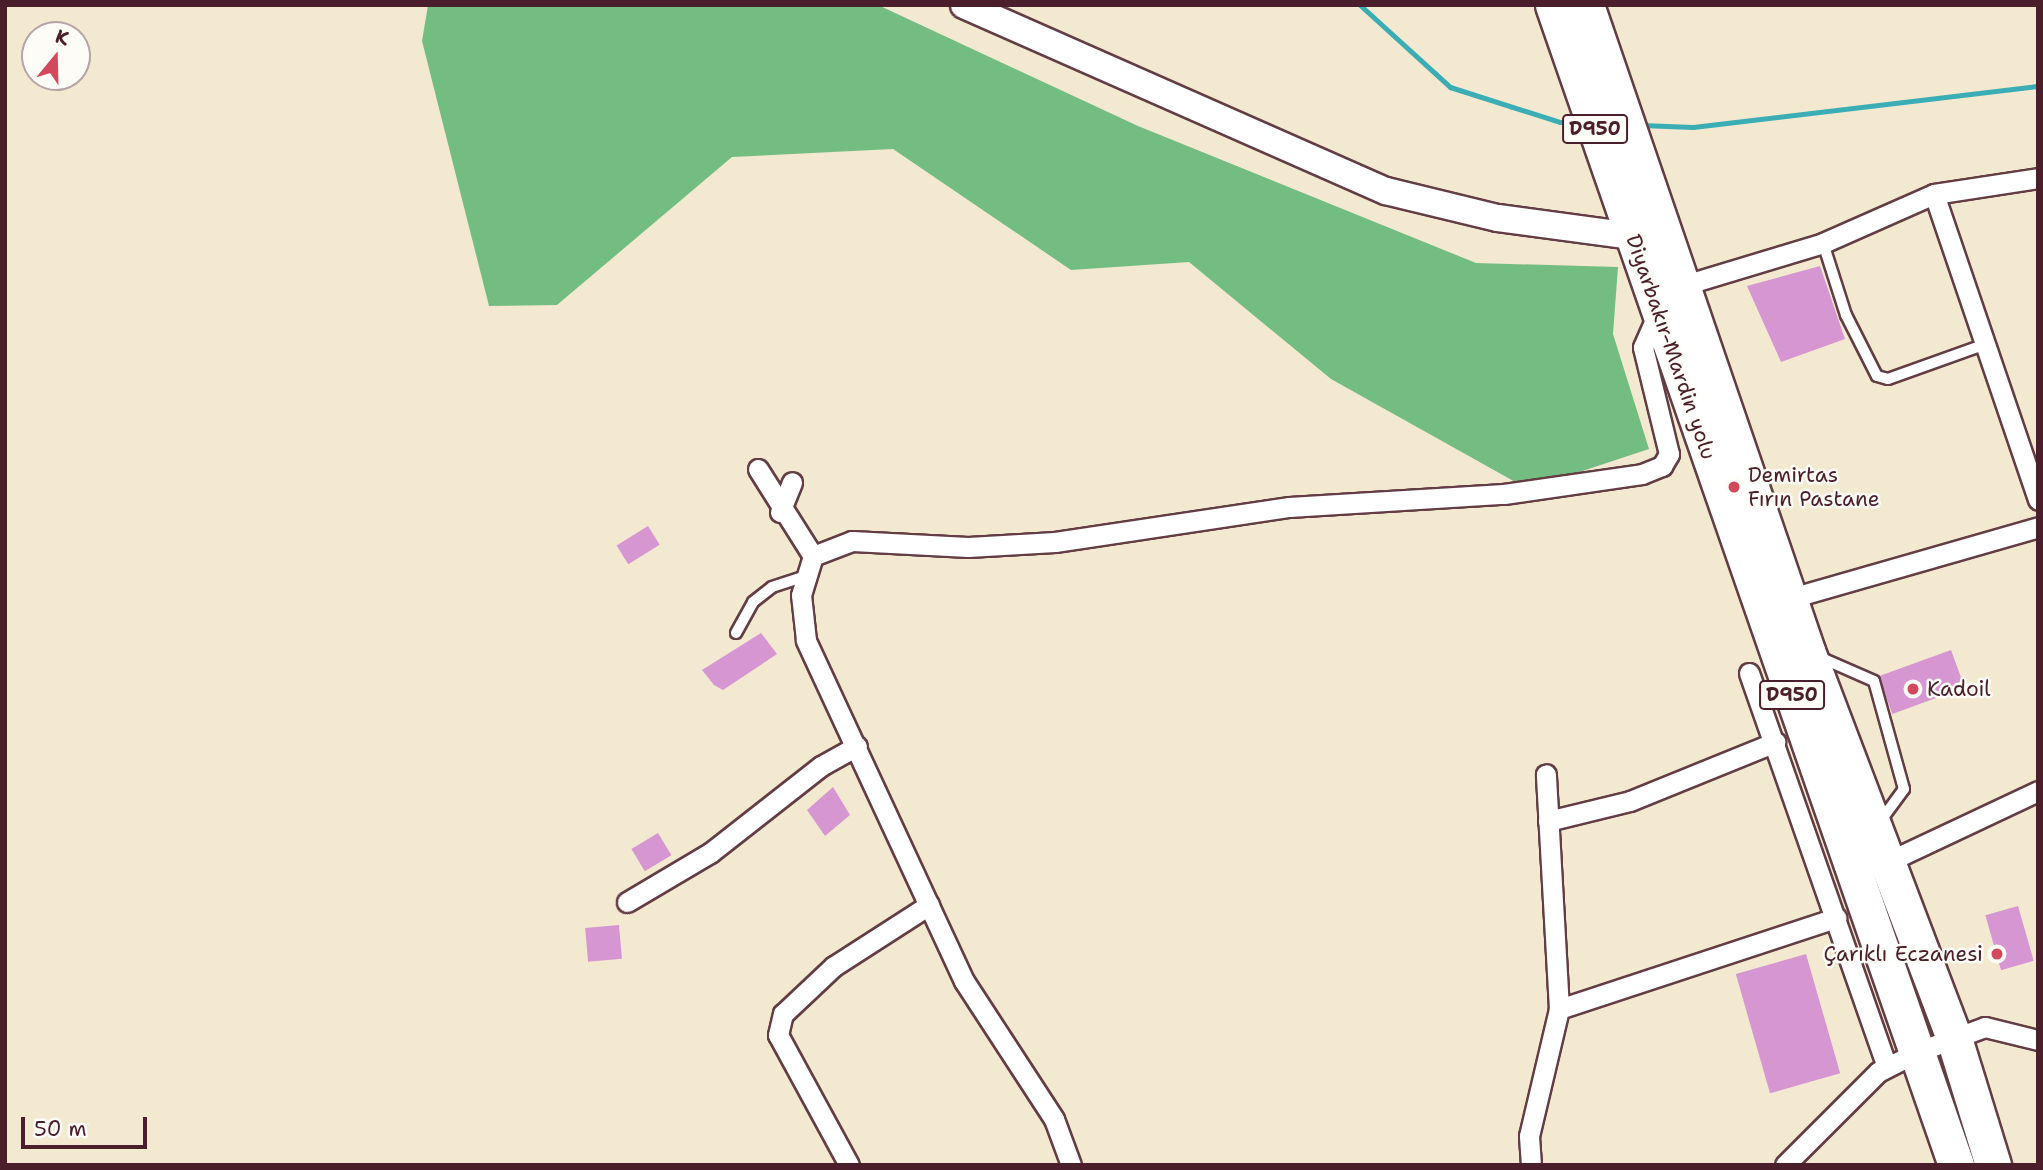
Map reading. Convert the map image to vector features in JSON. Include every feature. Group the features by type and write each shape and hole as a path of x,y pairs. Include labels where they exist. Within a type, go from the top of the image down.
{"highway":[{"name":"Diyarbakır-Mardin yolu","path":"1574,18 1640,231 1658,313 1902,1060 1956,1165"},
{"path":"1640,231 1681,286 1872,831 1954,1038 1993,1165"}],"street":[{"path":"964,5 1386,191 1498,218 1640,231"},
{"path":"1681,286 1823,243 1934,194 2038,178"},
{"path":"1934,194 1983,345 2038,500"},
{"path":"1071,1165 1054,1119 964,981 806,640 803,577 813,556 852,541 968,547 1055,542 1289,507 1504,494 1642,474 1662,466 1669,454 1643,347 1658,313"},
{"path":"758,469 780,512 813,556"},
{"path":"780,512 792,482"},
{"path":"1791,598 2038,527"},
{"path":"1749,673 1836,918 1902,1060"},
{"path":"1548,821 1630,800 1775,742"},
{"path":"627,902 710,853 821,766 857,746"},
{"path":"1531,1165 1529,1136 1559,1009 1546,774"},
{"path":"1885,863 2038,791"},
{"path":"849,1165 778,1035 783,1014 834,966 929,905"},
{"path":"1559,1009 1836,918"},
{"path":"1785,1165 1902,1060 1985,1027 2038,1040"}],"lane":[{"path":"1823,243 1846,314 1877,376 1888,379 1983,345"},
{"path":"736,634 753,602 772,587 803,577"},
{"path":"1807,651 1874,681 1904,789 1872,831"}],"green space":[{"path":"428,5 878,5 1138,126 1476,263 1618,267 1613,334 1649,449 1528,489 1331,379 1189,262 1071,270 893,149 732,157 557,305 489,306 422,41"}],"building":[{"path":"1820,266 1845,339 1781,362 1747,286"},
{"path":"648,526 660,545 628,564 617,546"},
{"path":"761,633 777,654 723,690 714,685 702,670"},
{"path":"1951,650 1965,688 1892,714 1879,676"},
{"path":"833,787 850,815 825,836 807,810"},
{"path":"658,833 671,855 645,871 631,849"},
{"path":"2018,906 2034,961 2001,970 1985,915"},
{"path":"619,925 622,959 588,962 585,928"},
{"path":"1806,954 1840,1073 1770,1093 1736,974"}],"waterway":[{"path":"1360,5 1450,87 1560,122 1582,123"},
{"path":"1641,125 1693,127 2038,86"}],"place":[{"name":"Demirtas Fırın Pastane","path":"1734,487"},
{"name":"Kadoil","path":"1913,689"},
{"name":"Çarıklı Eczanesi","path":"1997,954"}]}
